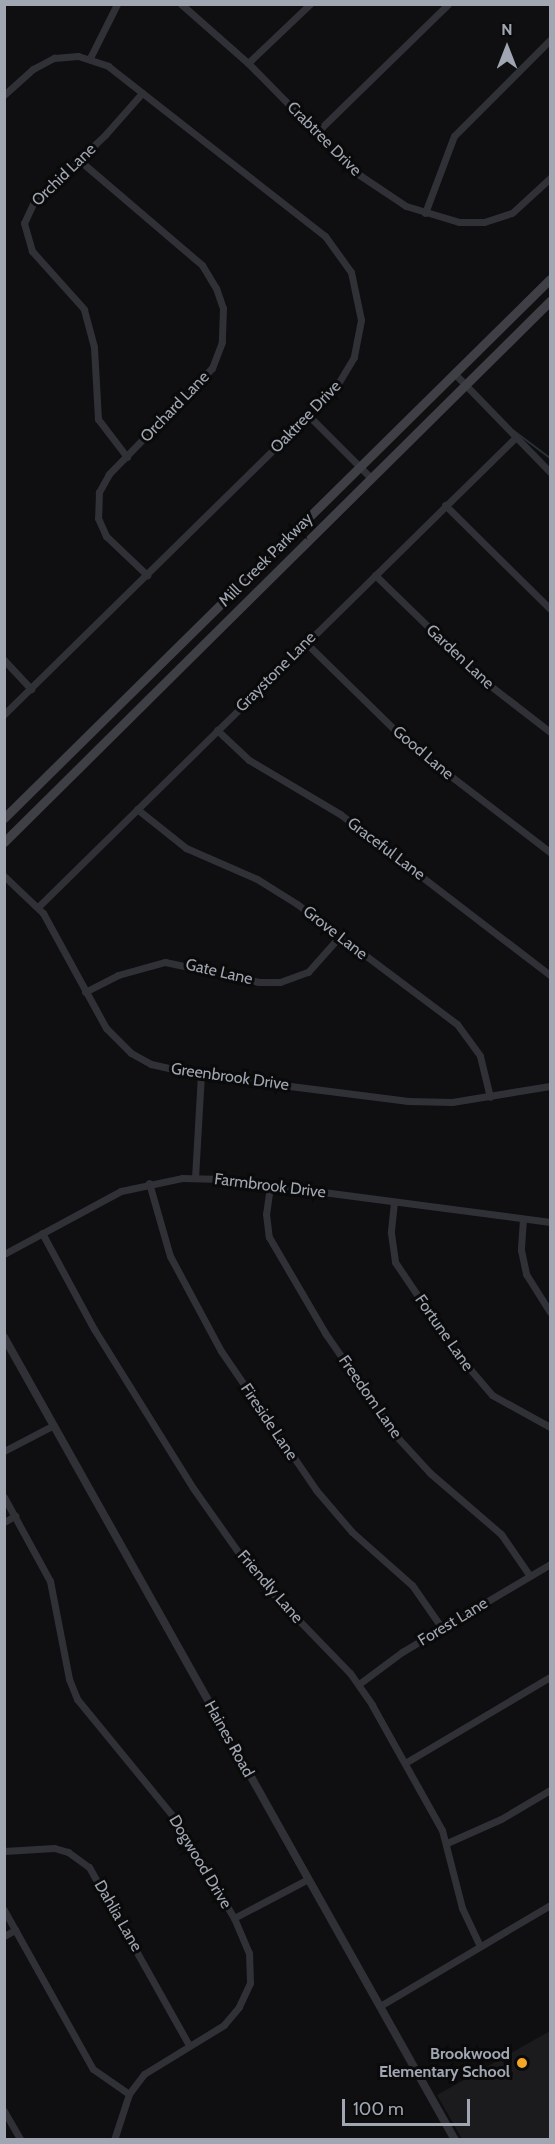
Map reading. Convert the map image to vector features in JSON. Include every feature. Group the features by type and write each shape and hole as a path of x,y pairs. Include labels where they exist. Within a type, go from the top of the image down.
{"main road":[{"name":"Mill Creek Parkway","path":"4,818 550,279"},
{"name":"Mill Creek Parkway","path":"4,842 550,301"}],"street":[{"path":"90,58 117,4"},
{"name":"Crabtree Drive","path":"181,4 248,63 370,184 425,213 459,222 495,220 521,207 550,179"},
{"path":"248,63 310,4"},
{"path":"317,132 448,4"},
{"path":"425,213 454,136 550,40"},
{"name":"Oaktree Drive","path":"4,94 47,61 66,56 90,58 108,66 325,236 351,272 361,307 358,345 342,379 309,416 4,714"},
{"name":"Orchid Lane","path":"127,457 98,419 94,347 84,309 32,251 24,231 26,215 34,202 79,160 142,93"},
{"name":"Orchard Lane","path":"79,160 202,265 216,288 222,308 223,336 212,368 103,482 98,498 98,518 106,536 147,575"},
{"path":"454,373 550,472"},
{"path":"309,416 371,478"},
{"name":"Graystone Lane","path":"38,908 516,437"},
{"path":"445,505 550,609"},
{"name":"Garden Lane","path":"375,575 483,680 550,732"},
{"name":"Good Lane","path":"306,643 409,744 550,852"},
{"path":"4,660 31,689"},
{"name":"Graceful Lane","path":"217,730 249,760 340,814 550,975"},
{"name":"Grove Lane","path":"137,809 174,841 270,886 340,936 468,1035 480,1056 490,1097"},
{"name":"Greenbrook Drive","path":"4,876 38,908 106,1028 131,1053 150,1064 201,1074 408,1101 490,1097 550,1086"},
{"name":"Gate Lane","path":"85,992 126,972 165,962 259,982 280,982 308,972 340,936"},
{"path":"195,1178 201,1074"},
{"name":"Farmbrook Drive","path":"4,1254 103,1199 149,1183 195,1178 550,1222"},
{"name":"Fireside Lane","path":"149,1183 170,1256 227,1359 316,1490 352,1532 412,1585 442,1628"},
{"name":"Freedom Lane","path":"270,1186 266,1214 269,1237 325,1333 398,1438 430,1473 501,1534 530,1576"},
{"name":"Fortune Lane","path":"394,1203 392,1233 396,1262 457,1354 492,1395 550,1427"},
{"path":"523,1219 521,1250 526,1274 550,1312"},
{"name":"Friendly Lane","path":"42,1233 94,1329 200,1497 254,1573 359,1684 405,1763 447,1843 462,1908 480,1947"},
{"name":"Haines Road","path":"4,1337 455,2139"},
{"path":"4,1451 54,1425"},
{"name":"Dogwood Drive","path":"4,1497 50,1581 69,1679 76,1700 174,1818 234,1918 250,1962 245,1997 224,2025 150,2069 129,2094 114,2139"},
{"path":"4,1522 15,1516"},
{"name":"Forest Lane","path":"359,1684 442,1628 550,1564"},
{"path":"405,1763 550,1677"},
{"path":"447,1843 501,1819 550,1790"},
{"name":"Dahlia Lane","path":"4,1851 54,1848 68,1852 88,1867 189,2045"},
{"path":"234,1918 308,1879"},
{"path":"380,2006 550,1905"},
{"path":"4,1910 93,2069 129,2094"},
{"path":"4,1936 15,1930"},
{"path":"4,2111 21,2139"}],"shaded area":[{"name":"Brookwood Elementary School","path":"550,2031 550,2139 462,2139 437,2095"}],"waterway":[{"path":"514,431 550,458"}],"place":[{"name":"Brookwood Elementary School","path":"522,2063"}]}
